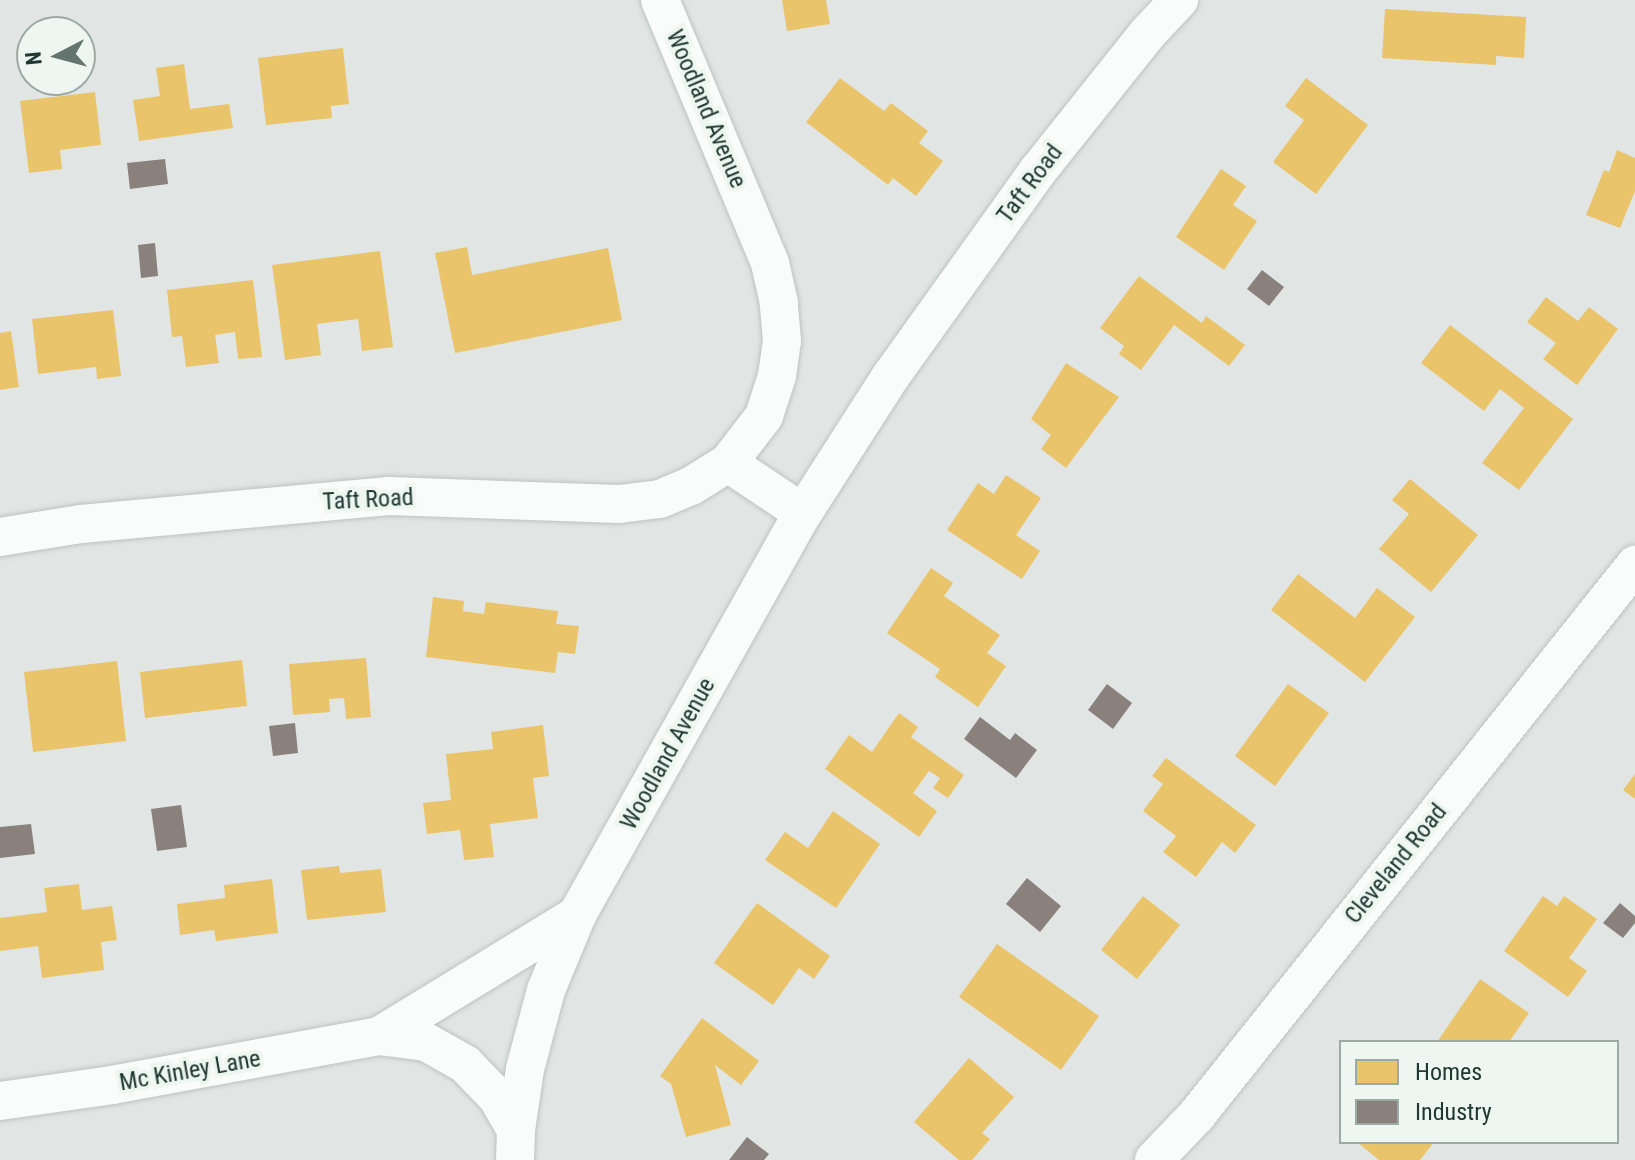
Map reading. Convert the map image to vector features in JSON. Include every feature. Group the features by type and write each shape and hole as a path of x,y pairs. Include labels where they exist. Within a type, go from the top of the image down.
{"street":[{"name":"Woodland Avenue","path":"660,0 770,263"},
{"name":"Taft Road","path":"891,376 1037,172 1147,34 1179,0"},
{"name":"Taft Road","path":"0,537 81,524 389,496 619,504 660,499 691,486 728,463 764,416 777,376 782,341 779,303 770,263"},
{"name":"Woodland Avenue","path":"516,1145 525,1069 546,990 577,915 803,513 891,376"},
{"path":"728,463 803,513"},
{"name":"Cleveland Road","path":"1154,1160 1196,1116 1635,565"},
{"name":"Mc Kinley Lane","path":"379,1036 577,915"},
{"name":"Mc Kinley Lane","path":"0,1101 112,1085 379,1036 426,1042 465,1064 497,1097 516,1145"}],"building: Homes":[{"path":"782,0 826,0 830,24 787,31"},
{"path":"1385,9 1526,17 1524,58 1496,56 1496,65 1382,58"},
{"path":"343,48 349,104 331,106 332,118 266,125 258,58"},
{"path":"184,64 190,109 229,104 233,128 139,141 133,100 160,96 156,68"},
{"path":"840,78 884,111 891,103 928,131 919,143 943,161 916,196 893,178 888,185 806,122"},
{"path":"1306,78 1368,125 1316,194 1273,162 1304,120 1285,106"},
{"path":"95,96 101,145 60,150 62,169 29,173 20,101"},
{"path":"1617,150 1635,158 1635,191 1620,228 1586,215 1604,170 1609,172"},
{"path":"1221,169 1246,186 1233,205 1257,221 1224,270 1176,237"},
{"path":"467,247 472,275 608,248 622,320 455,353 435,253"},
{"path":"380,251 393,347 362,351 358,319 317,324 321,355 285,360 272,265"},
{"path":"1139,276 1202,323 1206,316 1245,345 1229,366 1174,325 1141,370 1119,354 1124,346 1100,328"},
{"path":"253,280 262,357 238,359 235,332 215,335 219,363 186,367 182,336 172,337 167,290"},
{"path":"1546,297 1578,321 1589,307 1618,329 1577,385 1543,359 1556,343 1527,322"},
{"path":"113,310 121,376 97,379 96,367 38,374 32,319"},
{"path":"1450,325 1573,419 1519,490 1482,463 1524,408 1500,389 1484,411 1421,363"},
{"path":"11,331 19,387 0,390 0,333"},
{"path":"1066,363 1119,397 1066,468 1041,449 1051,435 1031,419"},
{"path":"1006,475 1041,498 1016,535 1040,551 1022,579 947,530 978,483 994,494"},
{"path":"1410,479 1478,535 1431,592 1379,549 1409,514 1392,500"},
{"path":"931,568 953,583 944,596 1000,635 987,653 1006,666 978,707 935,677 940,669 887,633"},
{"path":"1298,574 1355,618 1377,588 1415,617 1365,682 1271,610"},
{"path":"433,597 464,601 463,611 484,614 486,602 558,611 556,624 579,626 575,654 558,652 555,673 426,657"},
{"path":"366,658 371,717 346,719 344,698 329,699 330,712 293,715 289,664"},
{"path":"242,660 247,706 145,718 140,672"},
{"path":"117,661 126,741 33,752 24,672"},
{"path":"1288,684 1329,713 1275,786 1235,756"},
{"path":"899,713 918,727 911,737 964,775 948,798 933,788 940,778 929,771 913,793 937,811 919,837 825,769 849,735 872,752"},
{"path":"543,725 549,776 533,778 538,818 490,824 494,857 464,860 460,830 427,834 423,803 451,800 446,754 493,749 491,732"},
{"path":"1166,758 1256,825 1235,853 1222,842 1196,877 1163,852 1176,836 1143,811 1163,784 1152,776"},
{"path":"1635,774 1635,799 1623,790"},
{"path":"833,811 880,844 836,908 765,860 785,832 808,848"},
{"path":"339,866 340,873 381,869 386,912 307,920 301,870"},
{"path":"272,879 278,933 216,941 214,930 180,935 177,904 225,898 224,885"},
{"path":"79,884 82,910 112,906 117,940 101,942 104,970 42,978 38,946 0,951 0,918 47,912 44,888"},
{"path":"1143,896 1180,925 1137,979 1101,950"},
{"path":"1543,896 1557,906 1564,896 1597,919 1569,958 1587,971 1568,997 1504,951"},
{"path":"757,903 830,956 814,979 799,968 773,1005 714,963"},
{"path":"997,944 1099,1016 1061,1070 959,997"},
{"path":"1480,979 1529,1013 1510,1040 1438,1040"},
{"path":"702,1018 759,1061 741,1085 715,1065 731,1125 686,1137 671,1084 660,1076"},
{"path":"969,1058 1014,1097 982,1133 990,1139 972,1160 959,1160 914,1122"},
{"path":"1359,1144 1432,1144 1420,1160 1379,1160"}],"building: Industry":[{"path":"165,159 168,184 130,189 127,163"},
{"path":"155,243 158,276 141,278 138,245"},
{"path":"1262,270 1284,287 1269,306 1247,289"},
{"path":"1107,684 1132,703 1113,729 1088,710"},
{"path":"980,717 1010,740 1015,733 1037,750 1016,778 964,739"},
{"path":"295,723 298,753 273,756 269,726"},
{"path":"181,805 187,847 157,851 151,809"},
{"path":"31,824 35,854 0,858 0,827"},
{"path":"1027,878 1061,906 1040,932 1006,904"},
{"path":"1620,903 1635,916 1635,923 1623,938 1603,923"},
{"path":"747,1137 769,1154 764,1160 729,1160"}]}
